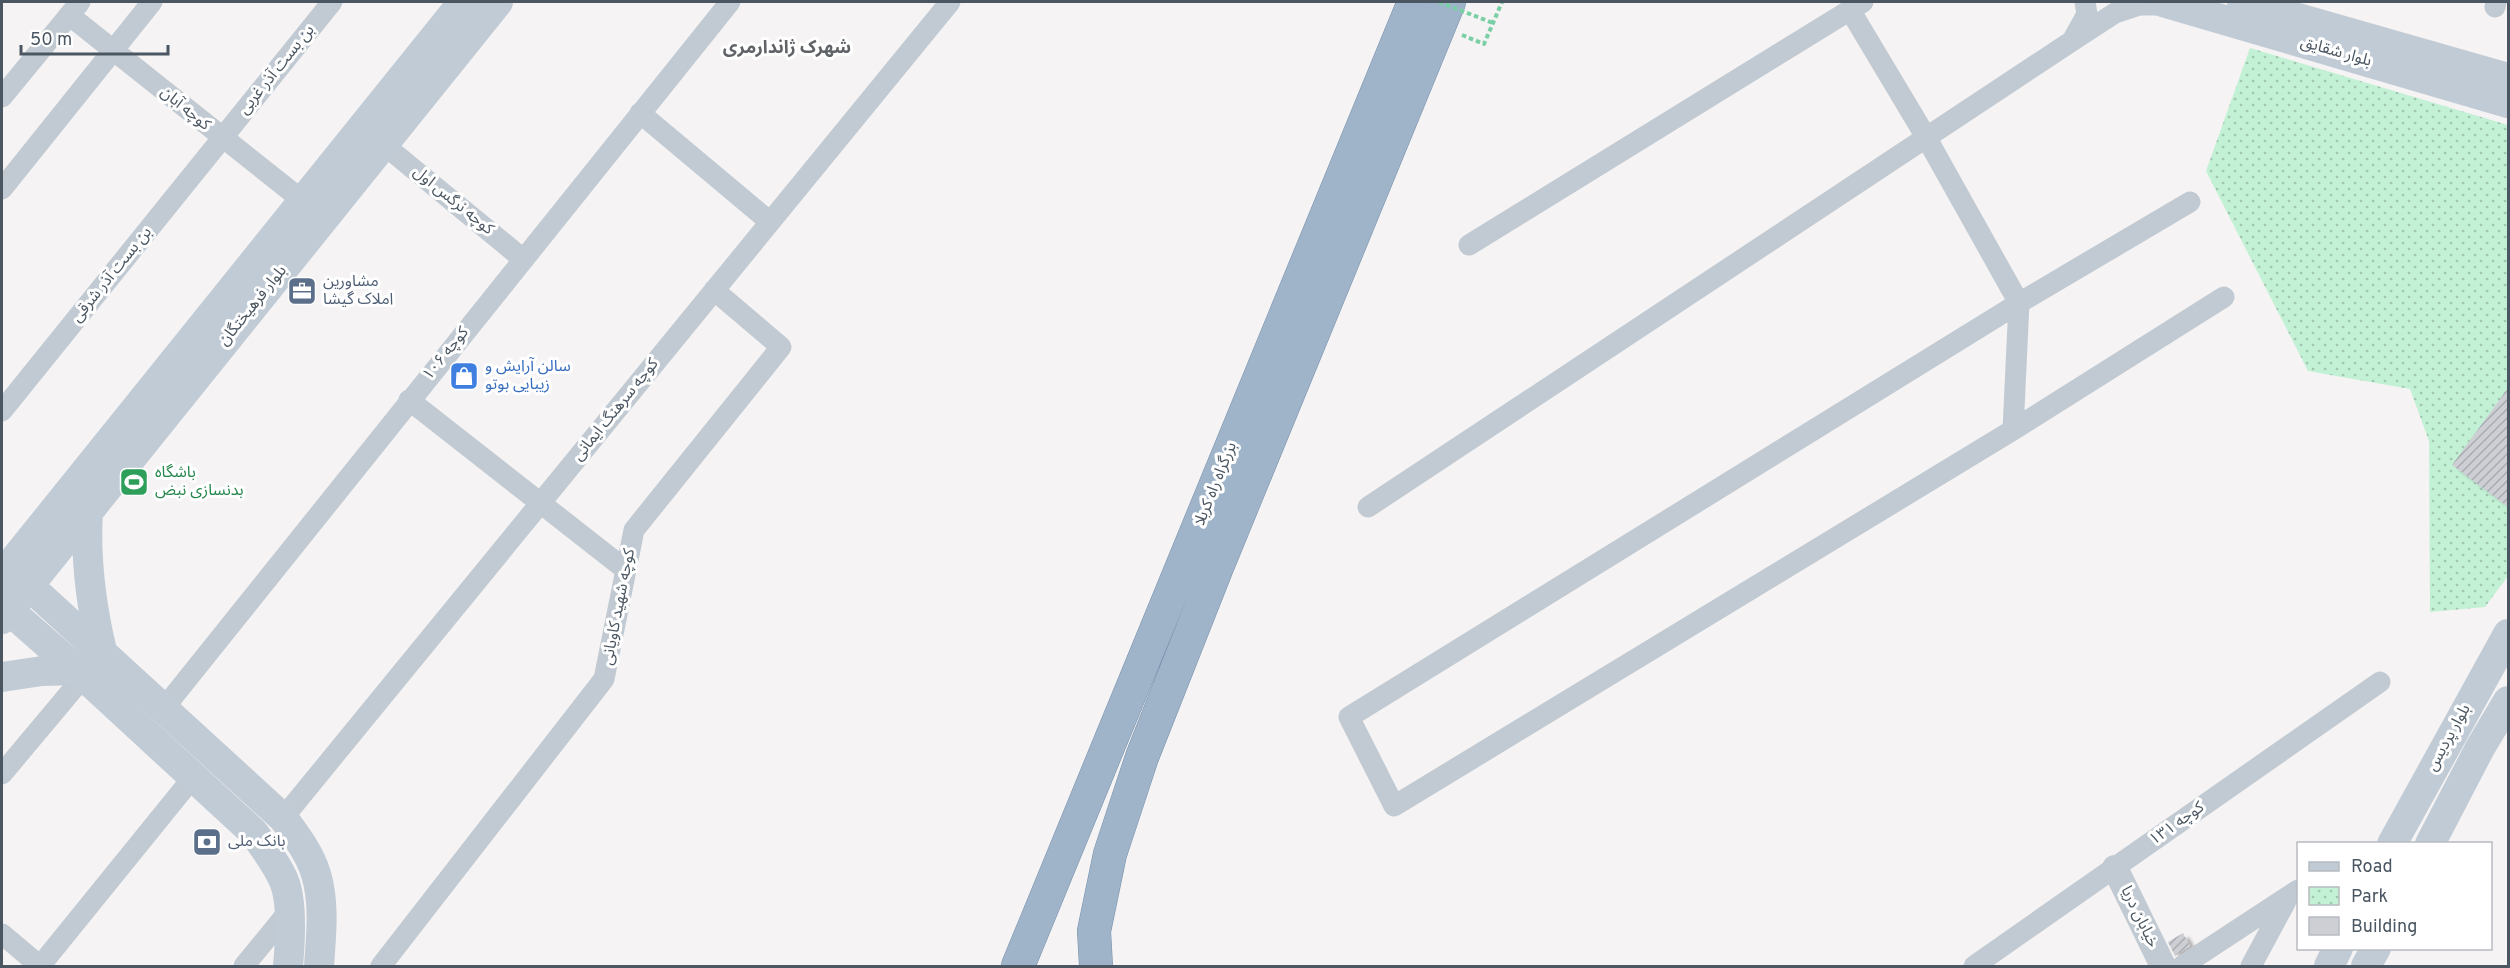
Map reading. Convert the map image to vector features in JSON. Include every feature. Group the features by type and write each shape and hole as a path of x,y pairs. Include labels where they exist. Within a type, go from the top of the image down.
{"highway":[{"name":"بزرگراه راه کربلا","path":"1018,966 1414,2"},
{"name":"بزرگراه راه کربلا","path":"1096,966 1095,931 1110,854 1142,757 1449,2"},
{"path":"1081,966 1095,931"}],"main road":[{"name":"بلوار فرهیختگان","path":"4,611 10,573 463,2"},
{"name":"بلوار فرهیختگان","path":"10,573 88,511 498,2"},
{"name":"بلوار شقایق","path":"2169,3 2238,9 2508,78"},
{"name":"بلوار شقایق","path":"2238,9 2508,103"},
{"path":"88,511 86,545 94,615 102,651"},
{"path":"10,573 102,651 283,818 298,838 316,873 322,915 320,966"},
{"path":"4,611 81,673 254,833 285,883 289,911 288,966"},
{"name":"بلوار پردیس","path":"2393,842 2508,634"},
{"path":"2,677 42,671 81,673"},
{"name":"بلوار پردیس","path":"2431,842 2480,748 2508,701"},
{"path":"2329,966 2337,950"},
{"path":"2366,966 2375,950"}],"street":[{"path":"2,189 152,2"},
{"name":"بن بست آذر غربی","path":"222,138 332,2"},
{"name":"کوچه ۱۰۶","path":"164,708 730,2"},
{"name":"کوچه سرهنگ ایمانی","path":"283,818 950,2"},
{"path":"2072,41 2088,14 2085,2"},
{"path":"1368,507 2115,13 2139,5 2169,3"},
{"path":"1469,245 1857,6 1926,137 2019,303 2013,430"},
{"path":"2,97 74,8"},
{"name":"کوچه آبان","path":"74,8 113,50 303,201"},
{"path":"640,113 770,222"},
{"name":"بن بست آذر شرقی","path":"2,411 222,138"},
{"name":"کوچه نرگس اول","path":"383,144 523,259"},
{"path":"2190,202 2019,303 1349,717 1394,806 2013,430 2224,297"},
{"name":"کوچه شهید کاویانی","path":"381,966 604,679 634,530 781,347 714,290"},
{"path":"409,400 626,570"},
{"path":"2,774 81,673"},
{"name":"کوچه ۱۳۱","path":"1974,966 2380,682"},
{"path":"4,940 40,966 194,776"},
{"name":"خیابان دریا","path":"2115,868 2163,966"},
{"path":"2182,966 2293,894"},
{"path":"2251,966 2293,894"},
{"path":"244,966 289,911"}],"path":[{"path":"1439,2 1493,24"},
{"path":"1484,44 1502,2"}],"green space":[{"path":"2250,48 2508,125 2508,576 2485,607 2430,612 2429,441 2410,389 2308,371 2206,171"}],"building":[{"path":"2508,388 2508,507 2452,465"},
{"path":"2183,933 2190,946 2175,956 2168,942"}],"place":[{"name":"مشاورین املاک گیشا","path":"302,291"},
{"name":"سالن آرایش و زیبایی بوتو","path":"464,376"},
{"name":"باشگاه بدنسازی نبض","path":"134,482"},
{"name":"بانک ملی","path":"207,842"}],"district":[{"name":"شهرک ژاندارمری","path":"787,48"}]}
